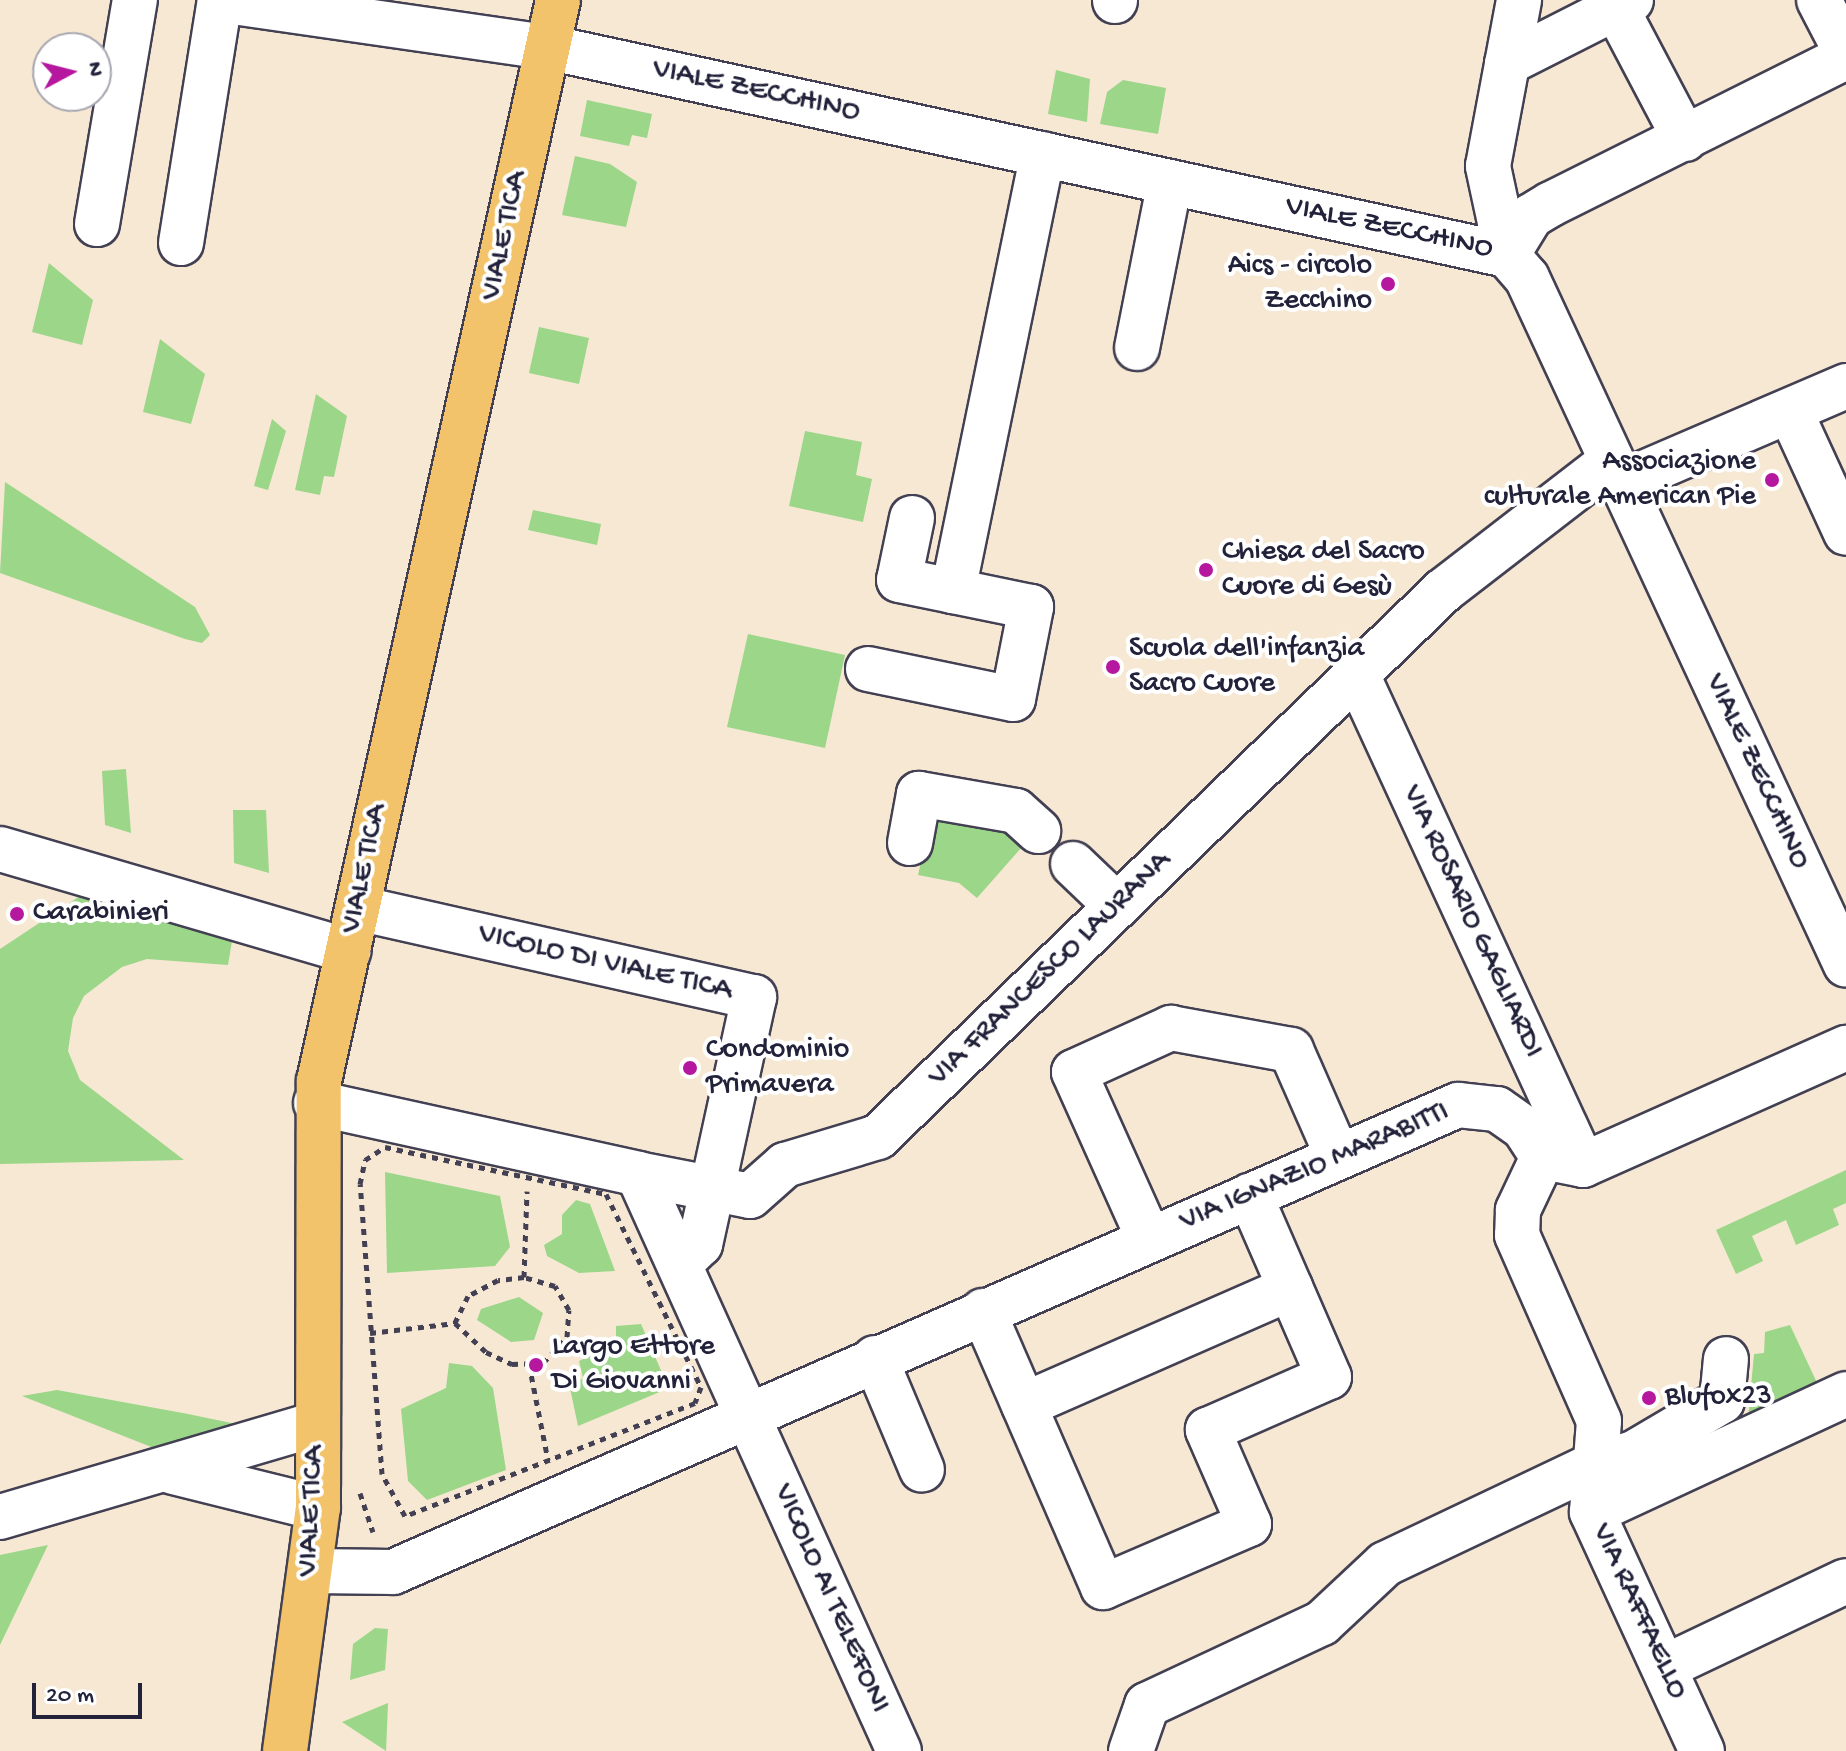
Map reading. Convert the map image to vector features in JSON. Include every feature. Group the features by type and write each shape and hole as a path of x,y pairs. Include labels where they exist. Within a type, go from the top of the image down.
{"main road":[{"name":"VIALE TICA","path":"285,1751 313,1571 318,1508 316,1103 558,0"}],"street":[{"path":"97,224 135,0"},
{"path":"181,243 220,0"},
{"name":"VIALE ZECCHINO","path":"220,0 280,4 547,47 1507,255 1527,278 1846,965"},
{"path":"1507,255 1488,166 1519,0"},
{"path":"1507,255 1531,216 1846,54 1819,0"},
{"path":"1507,63 1623,4 1685,139"},
{"path":"953,591 1043,154"},
{"path":"1137,348 1170,182"},
{"name":"VIA FRANCESCO LAURANA","path":"731,1192 785,1165 878,1137 1117,906 1359,679 1443,591 1616,472 1790,411 1846,386"},
{"path":"1790,411 1846,533"},
{"path":"868,669 1013,699 1031,607 899,580 912,518"},
{"name":"VIA ROSARIO GAGLIARDI","path":"1359,679 1538,1067 1563,1161"},
{"path":"910,843 919,794 1016,811 1038,831"},
{"path":"0,849 348,951"},
{"path":"1073,864 1117,906"},
{"name":"VICOLO DI VIALE TICA","path":"358,908 754,997 731,1192"},
{"path":"1149,1239 1074,1072 1171,1028 1291,1050 1338,1157"},
{"path":"1563,1161 1846,1048"},
{"path":"1458,1105 1538,1067"},
{"path":"316,1103 731,1192 690,1254"},
{"name":"VIA IGNAZIO MARABITTI","path":"313,1571 393,1572 760,1422 875,1358 1458,1105 1513,1118 1563,1161"},
{"name":"VIA RAFFAELLO","path":"1563,1161 1518,1210 1517,1235 1599,1421 1592,1512 1702,1751"},
{"name":"VICOLO AI TELEFONI","path":"638,1174 690,1254 899,1751"},
{"path":"983,1311 1103,1587 1249,1524 1208,1430 1329,1377 1250,1195"},
{"path":"1024,1405 1290,1288"},
{"path":"875,1358 922,1470"},
{"path":"1131,1751 1147,1705 1322,1623 1385,1564 1596,1464 1634,1453 1722,1401 1726,1359"},
{"path":"1592,1512 1846,1394"},
{"path":"0,1517 173,1472 317,1424"},
{"path":"173,1472 318,1508"},
{"path":"1665,1667 1846,1581"}],"path":[{"path":"385,1147 528,1174 606,1194 701,1387 695,1403 405,1516 382,1474 370,1333 360,1184 371,1152 385,1147"},
{"path":"524,1277 528,1174"},
{"path":"370,1333 455,1323 486,1352 529,1363 543,1363 567,1337 569,1310 555,1286 524,1277 468,1296 455,1323"},
{"path":"529,1363 548,1461"}],"green space":[{"path":"1056,70 1090,79 1087,122 1048,114"},
{"path":"1123,80 1166,88 1158,134 1100,124 1107,92"},
{"path":"587,100 652,114 647,138 632,135 629,146 580,136"},
{"path":"575,156 610,164 637,182 626,227 562,215"},
{"path":"49,263 93,300 82,345 32,332"},
{"path":"539,327 589,338 579,384 529,373"},
{"path":"160,339 205,374 191,424 143,412"},
{"path":"316,394 347,416 334,477 324,476 320,495 295,490"},
{"path":"272,419 286,431 268,490 254,486"},
{"path":"805,431 862,442 856,475 872,479 863,522 789,506"},
{"path":"5,482 195,607 210,635 202,643 185,639 0,573"},
{"path":"533,510 601,524 597,545 528,530"},
{"path":"748,634 845,655 825,748 727,727"},
{"path":"126,769 131,833 105,825 102,771"},
{"path":"233,810 266,810 269,873 234,863"},
{"path":"931,817 1006,823 1029,839 977,898 959,883 918,875"},
{"path":"86,892 233,935 228,965 147,959 122,967 84,996 73,1018 68,1051 80,1080 184,1160 0,1164 0,949"},
{"path":"1846,1170 1846,1203 1833,1209 1839,1225 1796,1245 1786,1220 1752,1236 1763,1261 1736,1274 1716,1230"},
{"path":"385,1172 500,1196 510,1247 495,1266 387,1273"},
{"path":"576,1200 590,1204 615,1271 579,1273 547,1256 544,1245 562,1234 562,1215"},
{"path":"519,1297 543,1313 534,1340 511,1342 477,1320 481,1309"},
{"path":"641,1324 666,1382 662,1391 578,1426 570,1388 583,1378 579,1361 616,1343 616,1326"},
{"path":"1790,1325 1819,1387 1748,1419 1754,1354 1764,1353 1765,1332"},
{"path":"449,1363 472,1366 493,1388 506,1470 427,1500 408,1481 401,1409 446,1388"},
{"path":"57,1390 241,1425 159,1450 22,1396"},
{"path":"48,1545 0,1645 0,1555"},
{"path":"375,1628 388,1629 385,1670 350,1680 353,1644"},
{"path":"388,1703 386,1751 342,1722"}],"place":[{"name":"Aics - circolo Zecchino","path":"1388,284"},
{"name":"Associazione culturale American Pie","path":"1772,480"},
{"name":"Chiesa del Sacro Cuore di Gesù","path":"1206,570"},
{"name":"Scuola dell'infanzia Sacro Cuore","path":"1113,667"},
{"name":"Carabinieri","path":"17,914"},
{"name":"Condominio Primavera","path":"690,1068"},
{"name":"Largo Ettore Di Giovanni","path":"536,1365"},
{"name":"Blufox23","path":"1649,1398"}]}
